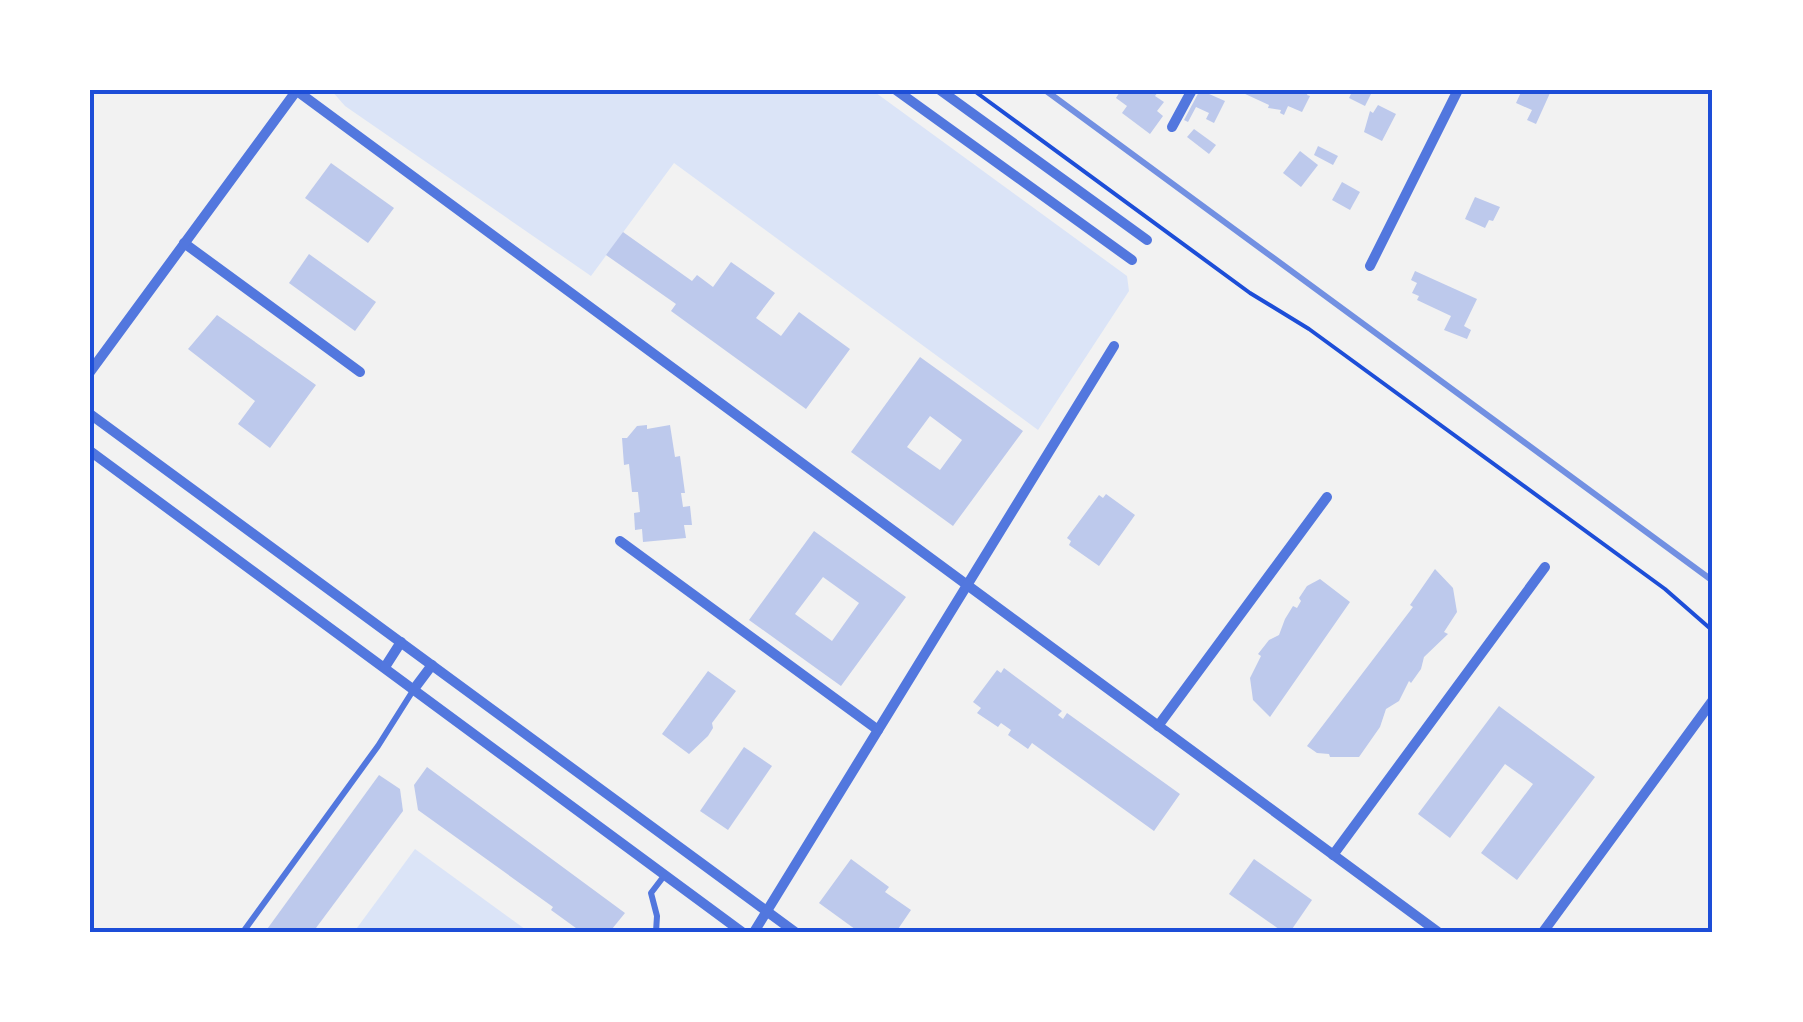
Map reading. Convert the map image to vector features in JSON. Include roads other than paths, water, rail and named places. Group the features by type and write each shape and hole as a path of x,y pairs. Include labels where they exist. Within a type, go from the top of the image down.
{"street":[{"path":"90,372 297,90 1438,932"},
{"path":"896,90 1132,260"},
{"path":"940,90 1146,240"},
{"path":"1172,128 1192,90"},
{"path":"1370,266 1458,90"},
{"path":"184,243 360,372"},
{"path":"754,932 1114,346"},
{"path":"90,414 796,932"},
{"path":"90,451 742,932"},
{"path":"1158,726 1327,497"},
{"path":"620,541 878,730"},
{"path":"1333,855 1544,567"},
{"path":"386,667 401,642"},
{"path":"414,689 432,665"},
{"path":"1543,932 1713,700"}],"lane":[{"path":"243,932 378,746 414,689"},
{"path":"656,932 652,893 665,874"}],"railway":[{"path":"1045,90 1713,581"}]}
